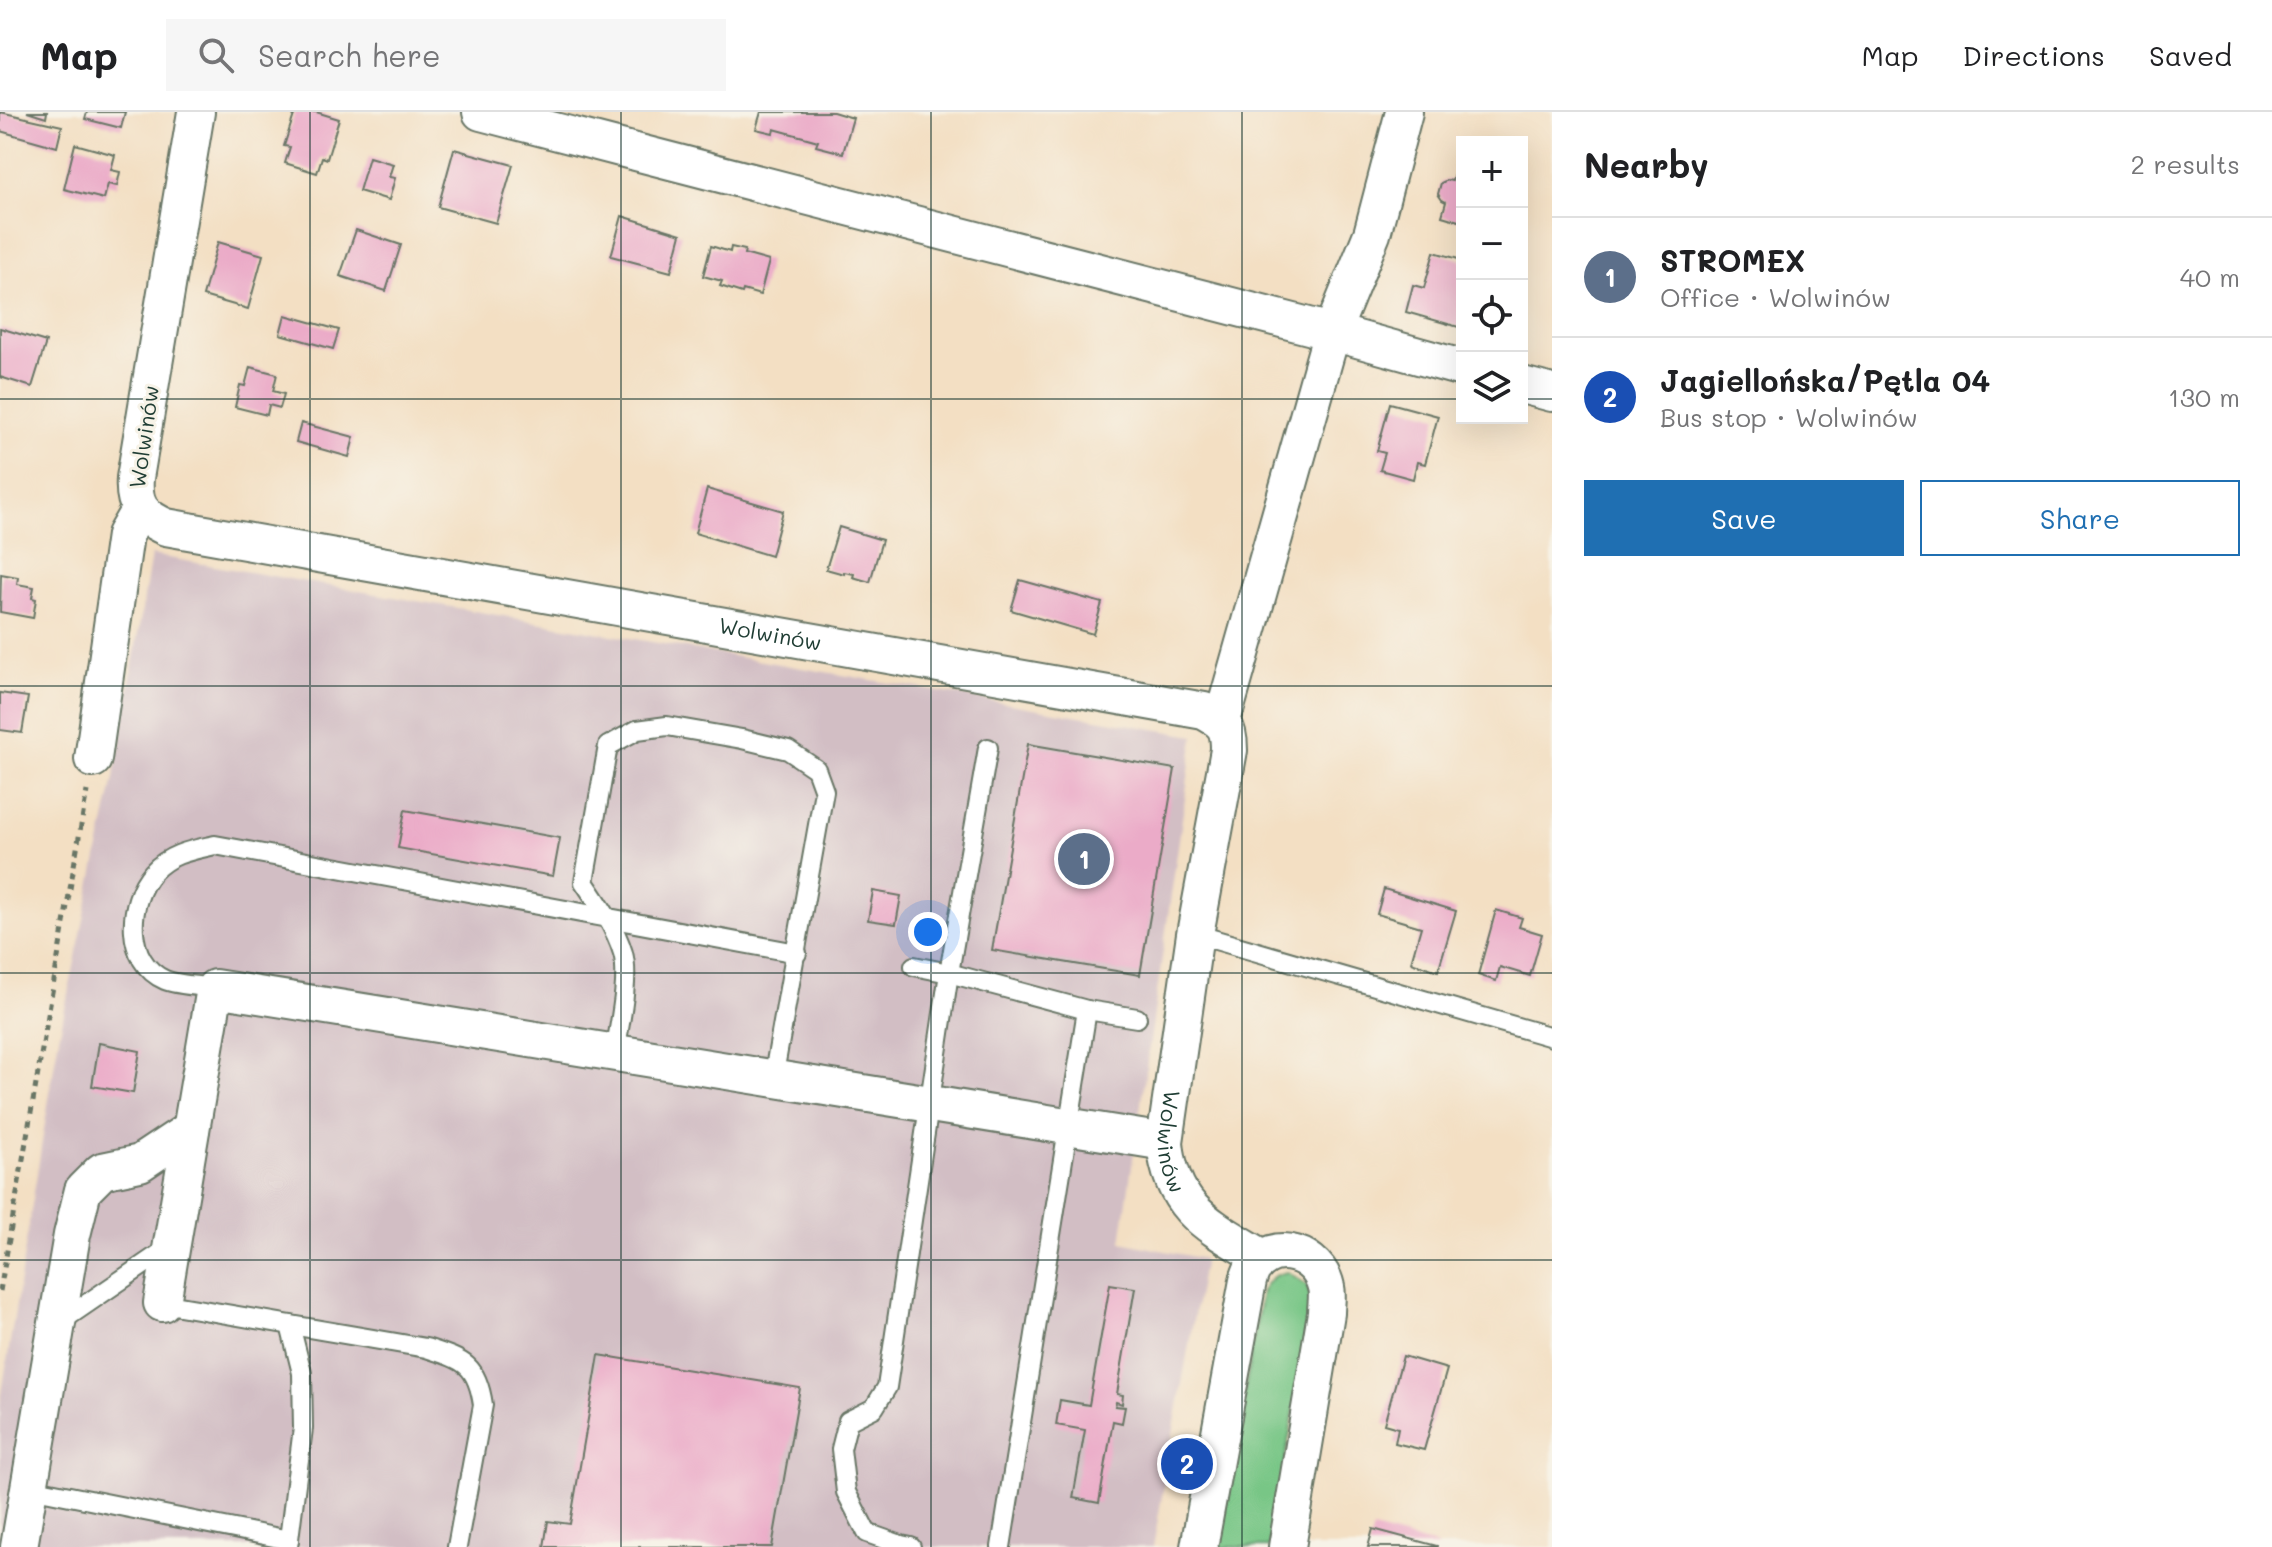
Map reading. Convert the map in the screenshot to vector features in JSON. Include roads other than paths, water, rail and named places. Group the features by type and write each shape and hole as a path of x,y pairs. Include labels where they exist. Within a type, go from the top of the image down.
{"street":[{"name":"Wolwinów","path":"196,112 135,478 134,494 140,509 151,520 166,527 1192,708 1222,721 1229,734 1229,750 1195,934 1165,1142 1167,1166 1186,1201 1203,1221 1263,1258"},
{"path":"481,112 1456,366"},
{"path":"1222,721 1332,332 1372,234 1404,112"},
{"path":"1528,387 1552,393"},
{"path":"93,759 125,535 140,509"},
{"path":"162,1303 215,988 1165,1142"},
{"path":"19,1547 72,1235 83,1190 102,1171 140,1163 191,1129"},
{"path":"1199,1547 1247,1286 1252,1270 1263,1258 1275,1252 1289,1252 1306,1257 1318,1269 1327,1288 1326,1313 1287,1547"}],"lane":[{"path":"615,1053 624,999 623,955 608,918 584,882 608,746 637,730 667,726 788,750 816,769 824,791 773,1079"},
{"path":"911,1547 867,1533 846,1492 841,1449 848,1421 874,1408 887,1387 928,1104 988,748"},
{"path":"215,988 165,980 141,962 133,930 139,895 154,871 177,853 215,845 797,953"},
{"path":"1195,934 1552,1037"},
{"path":"914,966 1087,1010 1137,1018"},
{"path":"1001,1547 1087,1010"},
{"path":"58,1323 172,1245"},
{"path":"162,1303 426,1348 462,1360 479,1382 483,1405 457,1547"},
{"path":"30,1488 288,1544 303,1428 302,1373 290,1325"}],"place":[{"name":"STROMEX","path":"1084,859"},
{"name":"Jagiellońska/Pętla 04","path":"1187,1464"}]}
